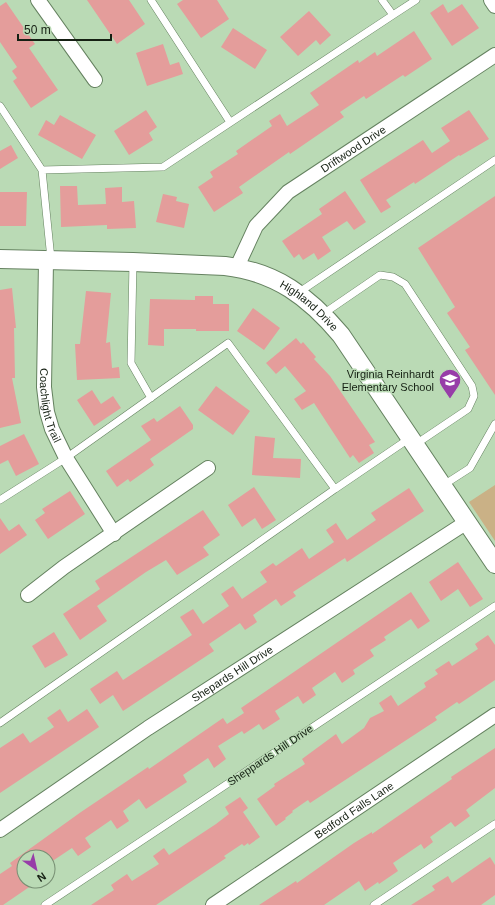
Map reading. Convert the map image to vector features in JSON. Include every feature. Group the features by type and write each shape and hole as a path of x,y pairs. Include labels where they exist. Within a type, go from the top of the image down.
{"street":[{"path":"38,0 95,80"},
{"path":"491,0 495,6"},
{"name":"Driftwood Drive","path":"237,267 256,226 288,192 495,55"},
{"name":"Highland Drive","path":"0,259 132,262 237,267 273,279 298,293 323,314 341,335 495,564"},
{"name":"Coachlight Trail","path":"48,261 44,387 47,412 50,423 66,458 114,534"},
{"path":"28,595 208,468"},
{"name":"Shepards Hill Drive","path":"0,830 148,728 467,522"},
{"name":"Bedford Falls Lane","path":"213,905 495,715"}],"lane":[{"path":"151,0 230,122"},
{"path":"382,0 393,15"},
{"path":"42,170 163,167 416,0"},
{"path":"0,106 42,170 48,261"},
{"path":"298,293 495,160"},
{"path":"132,262 131,363 151,398"},
{"path":"0,723 335,488 468,409 474,396 472,386 405,284 393,277 380,275 323,314"},
{"path":"0,500 66,458 228,343 335,488"},
{"path":"442,486 470,468 495,424"},
{"name":"Sheppards Hill Drive","path":"45,905 495,606"},
{"path":"374,905 495,824"}],"shaded area":[{"path":"495,485 495,541 469,502"}],"building":[{"path":"87,0 129,0 145,24 117,44"},
{"path":"183,0 217,0 229,19 201,38 177,4"},
{"path":"6,2 35,44 29,48 58,90 31,108 13,81 17,78 12,71 17,67 0,42 0,6"},
{"path":"443,4 448,13 462,4 479,28 452,46 430,13"},
{"path":"309,11 331,35 320,45 316,40 298,56 280,37"},
{"path":"233,28 267,50 255,69 221,47"},
{"path":"414,31 432,59 405,77 403,75 366,99 364,96 340,112 344,117 290,154 289,152 239,187 243,193 214,212 198,187 213,177 210,172 238,154 236,151 272,126 269,121 280,114 287,126 319,105 310,93 358,60 359,63 375,52 377,56"},
{"path":"163,44 170,65 179,62 183,74 147,86 136,53"},
{"path":"146,110 157,127 149,133 153,140 129,155 114,131"},
{"path":"469,110 489,139 460,156 459,155 415,184 414,182 386,200 391,207 381,213 360,180 423,140 432,153 450,141 441,128"},
{"path":"60,115 96,135 82,159 38,135 46,120 54,125"},
{"path":"11,145 18,158 0,169 0,151"},
{"path":"60,186 77,186 78,205 106,204 105,188 122,187 122,202 134,201 136,228 107,229 107,225 61,227"},
{"path":"345,191 366,222 354,230 347,221 322,237 331,251 318,260 314,253 303,260 299,254 294,258 282,241 322,214 319,209"},
{"path":"0,192 27,192 26,226 0,226"},
{"path":"163,194 177,197 176,201 189,204 184,228 156,222"},
{"path":"495,196 495,395 465,350 470,347 447,313 455,307 418,248"},
{"path":"12,288 16,328 14,328 15,378 12,378 21,423 0,428 0,290"},
{"path":"86,291 111,293 106,343 110,342 112,368 119,367 120,378 77,380 75,344 80,344"},
{"path":"195,296 213,296 213,304 229,304 229,331 164,329 164,346 148,345 150,299 195,300"},
{"path":"253,308 280,328 264,350 237,331"},
{"path":"296,338 301,344 303,342 316,357 314,359 330,376 375,442 369,445 374,453 359,463 353,455 350,458 314,403 302,410 294,399 306,391 285,366 276,374 266,363"},
{"path":"216,386 250,411 233,435 198,410"},
{"path":"92,390 101,404 113,396 121,408 94,426 77,400"},
{"path":"180,406 193,425 193,429 150,459 154,465 130,482 128,479 117,487 106,471 151,440 141,426 154,418 157,422"},
{"path":"24,434 39,464 16,476 8,460 0,464 0,446"},
{"path":"255,436 275,438 273,458 301,459 300,478 252,475"},
{"path":"254,487 276,520 262,529 255,518 242,527 228,505"},
{"path":"409,488 424,511 347,562 345,558 293,592 296,596 281,606 276,599 253,615 257,622 245,630 240,623 209,644 214,651 123,711 113,695 100,704 90,689 117,671 123,680 192,635 180,617 193,609 203,624 229,606 221,594 233,586 242,599 267,582 260,572 273,563 276,566 302,548 309,559 334,542 326,530 336,523 347,540 376,520 371,513"},
{"path":"70,491 85,514 48,539 35,520 45,513 42,509"},
{"path":"203,510 220,535 203,547 209,555 177,575 166,560 146,572 97,606 107,621 80,640 63,614 100,589 95,581"},
{"path":"0,518 9,531 19,524 27,535 0,554"},
{"path":"458,562 483,599 470,607 458,589 441,601 429,582"},
{"path":"411,592 430,621 418,629 411,619 384,637 386,640 370,650 374,656 353,670 355,674 342,683 335,672 312,688 316,695 303,704 298,696 275,711 280,719 263,730 259,724 244,734 242,731 218,746 226,759 214,768 208,758 183,775 187,782 146,809 139,799 123,811 129,821 117,829 111,820 85,838 91,847 78,856 72,848 56,859 56,849 29,849 81,812 148,767 149,769 223,718 227,724 244,713 241,708"},
{"path":"54,632 68,655 45,668 32,646"},
{"path":"488,635 495,645 495,680 459,704 457,702 435,717 437,720 310,803 308,800 292,811 293,812 285,818 286,819 276,826 257,799 275,786 274,784 305,764 302,759 336,734 342,744 364,728 370,718 384,711 379,703 391,695 398,706 426,687 424,683 438,674 435,670 449,661 452,666 478,649 475,644"},
{"path":"60,709 68,722 87,709 99,727 0,793 0,748 23,733 30,743 54,727 47,718"},
{"path":"495,748 495,788 466,810 470,816 455,827 451,822 430,837 433,842 424,849 421,844 393,863 398,871 379,884 378,882 365,891 359,881 324,905 259,905 296,881 297,883 372,832 372,834 452,779 451,777"},
{"path":"240,797 248,808 243,812 260,837 249,845 248,843 244,846 242,844 224,856 226,858 156,905 91,905 114,890 111,885 127,874 132,881 159,864 153,856 164,848 169,855 216,824 229,814 225,807"},
{"path":"490,857 495,865 495,895 481,905 411,905 435,890 432,886 448,876 452,883"},
{"path":"16,859 16,889 26,889 3,905 0,905 0,874 12,866 10,863"}],"place":[{"name":"Virginia Reinhardt Elementary School","path":"450,400"}]}
